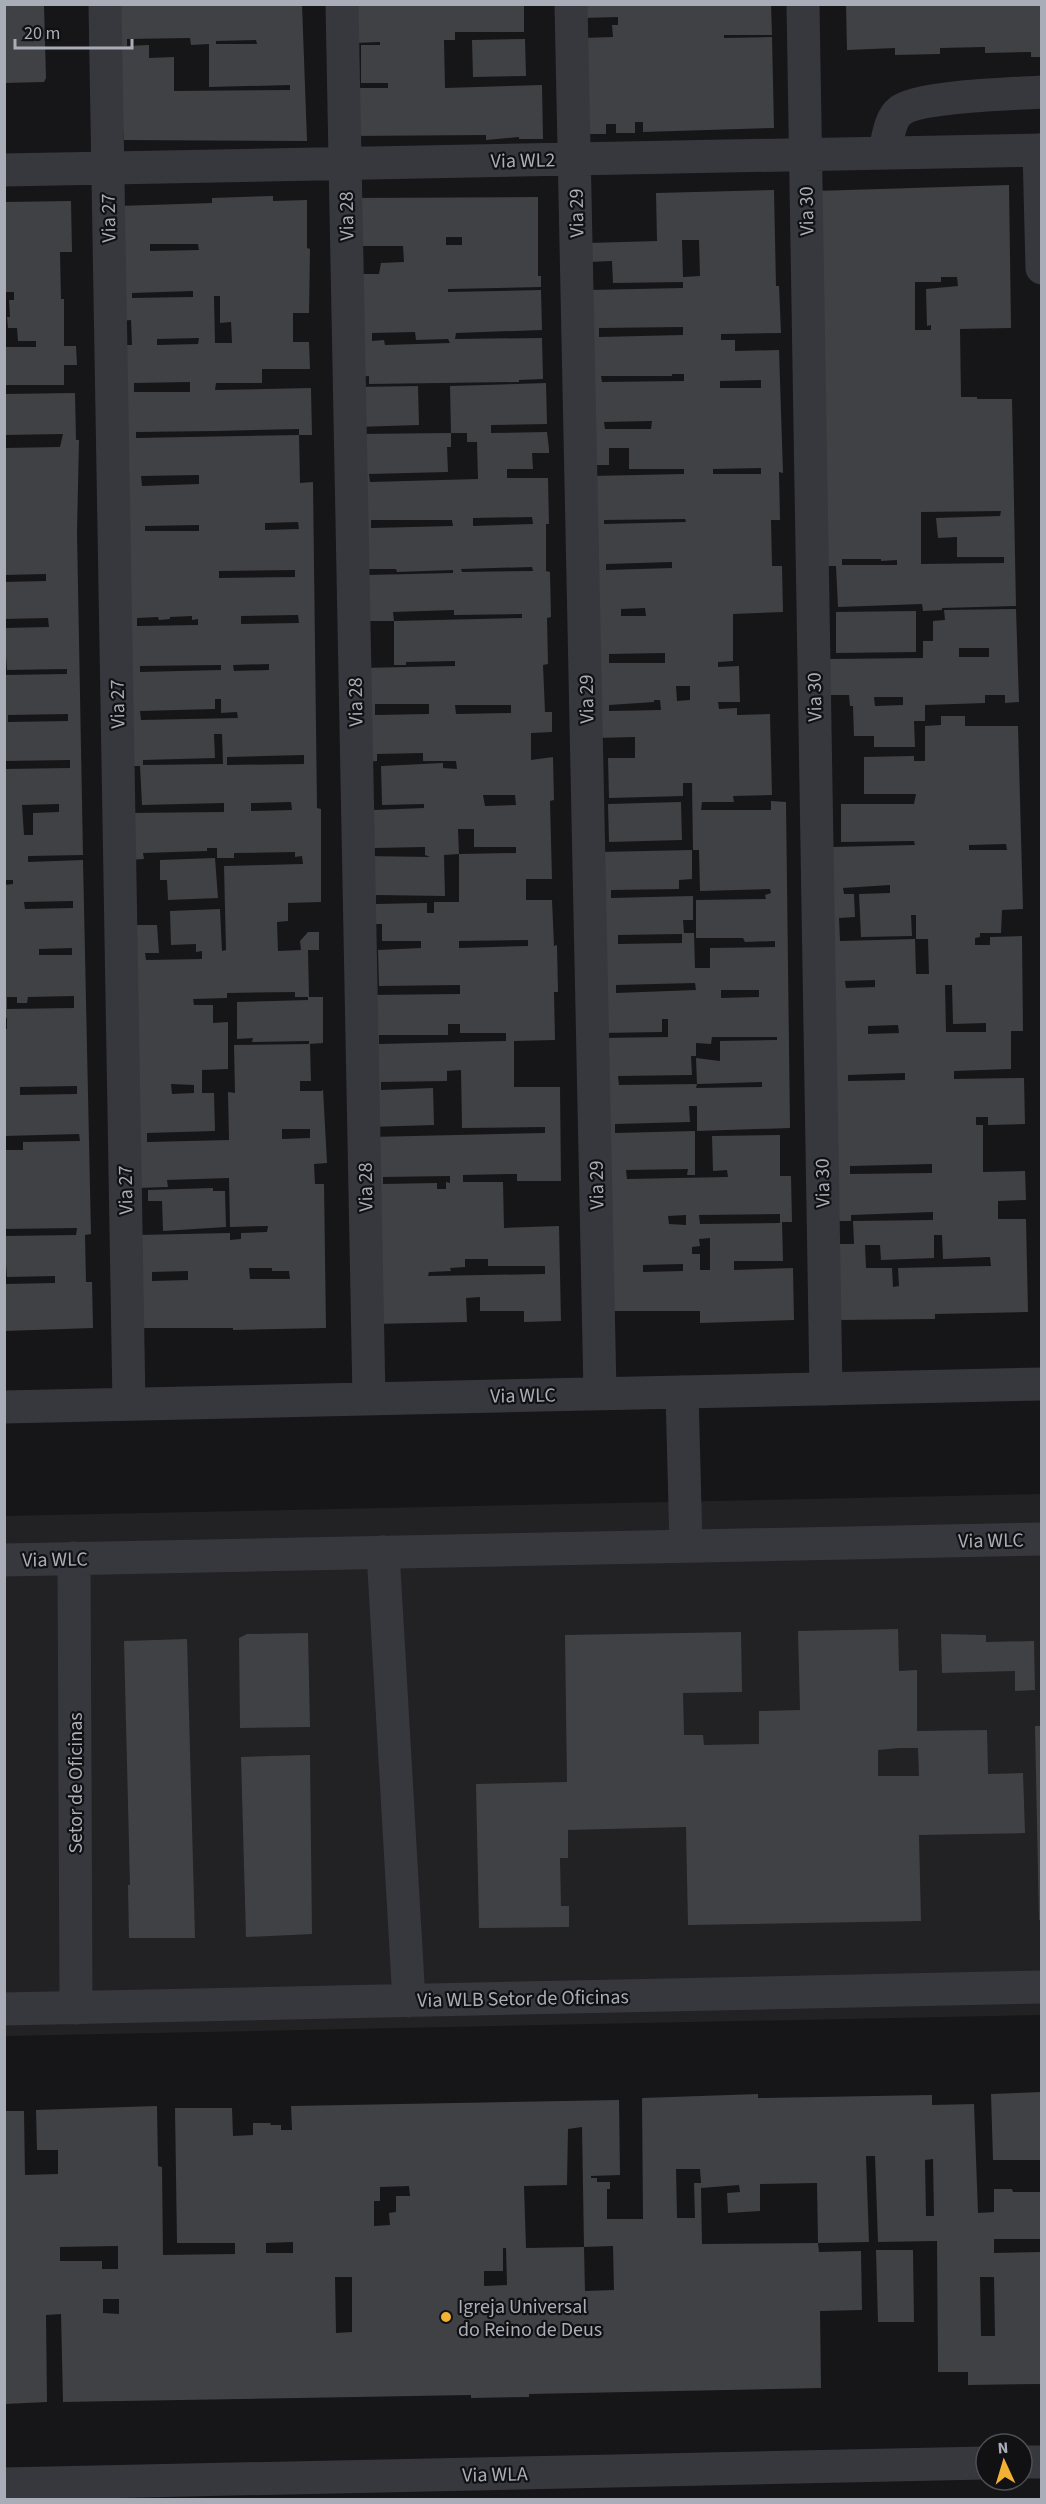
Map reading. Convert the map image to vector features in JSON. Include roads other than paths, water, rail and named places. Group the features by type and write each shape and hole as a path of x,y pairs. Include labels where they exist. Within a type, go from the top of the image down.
{"street":[{"name":"Via 27","path":"105,4 129,1404"},
{"name":"Via 28","path":"342,4 369,1399"},
{"name":"Via 29","path":"571,4 600,1394"},
{"name":"Via 30","path":"803,4 826,1389"},
{"path":"884,153 892,123 899,111 919,102 1041,92"},
{"name":"Via WL2","path":"5,169 1040,150"},
{"path":"1040,150 1041,268"},
{"name":"Via WLC","path":"4,1407 1041,1384"},
{"path":"682,1392 686,1546"},
{"name":"Via WLC","path":"4,1560 1041,1539"},
{"path":"383,1552 409,2001"},
{"name":"Setor de Oficinas","path":"74,1558 76,2008"},
{"name":"Via WLB Setor de Oficinas","path":"4,2009 1041,1987"},
{"name":"Via WLA","path":"4,2484 974,2463"}],"place":[{"name":"Igreja Universal do Reino de Deus","path":"446,2317"}]}
